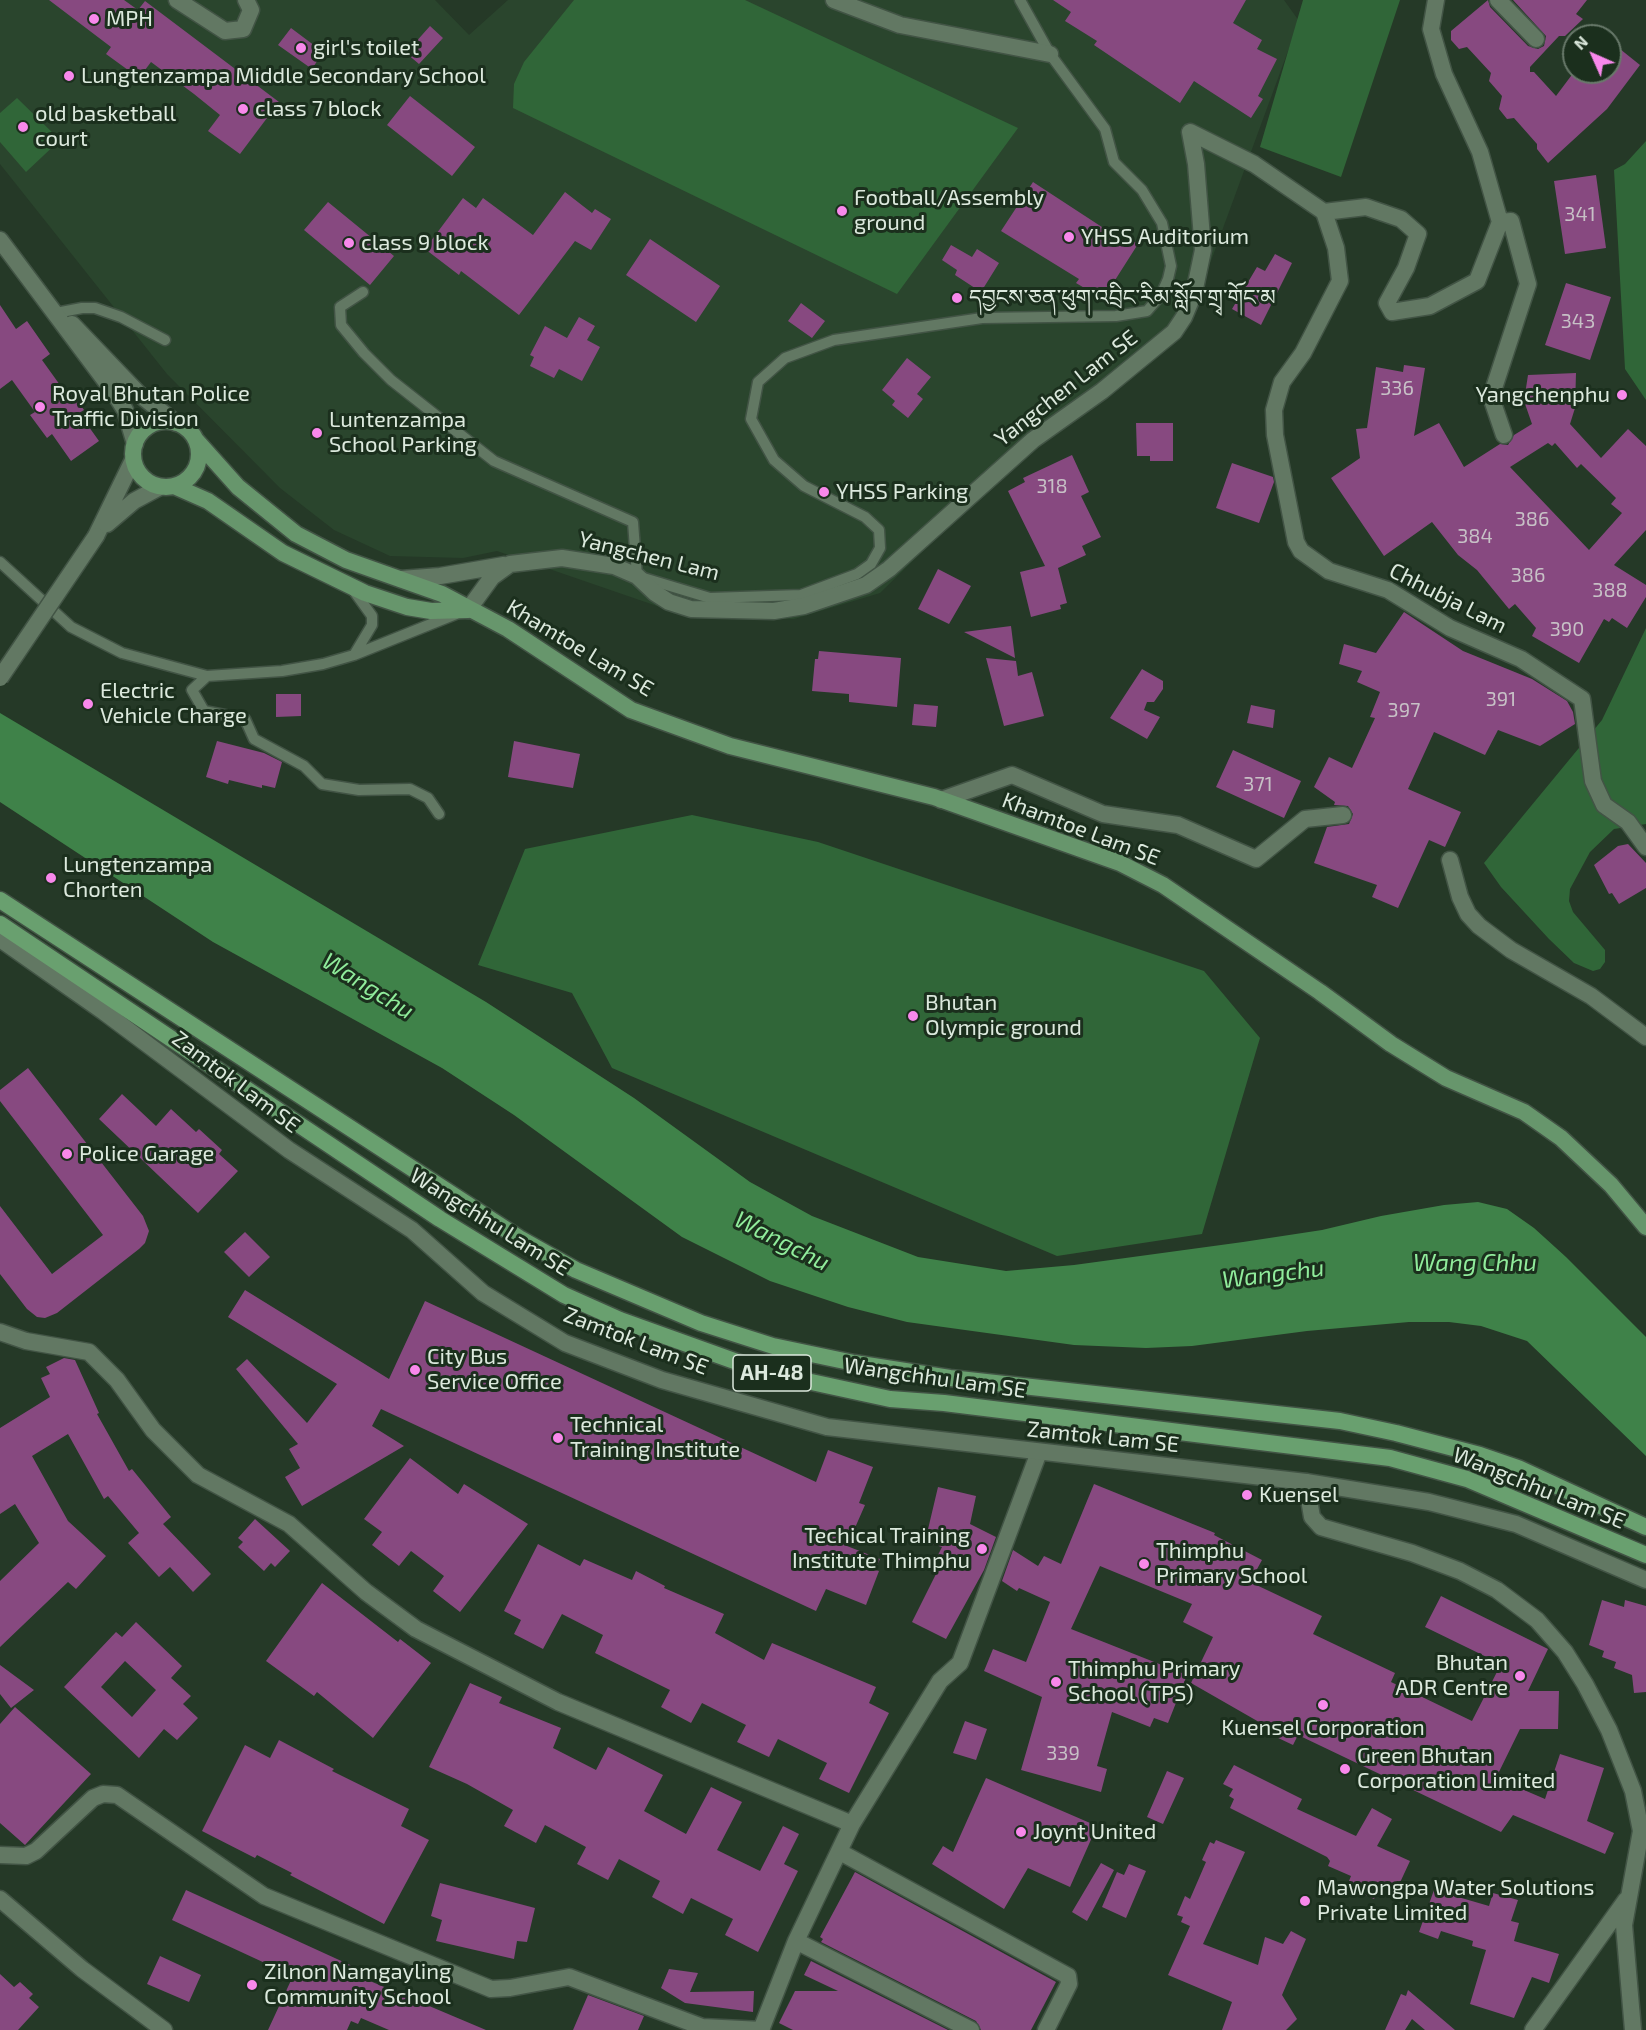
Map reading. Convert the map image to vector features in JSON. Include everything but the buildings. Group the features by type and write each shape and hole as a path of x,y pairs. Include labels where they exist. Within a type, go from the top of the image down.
{"highway":[{"name":"Wangchhu Lam SE","path":"0,900 519,1238 576,1270 701,1323 773,1346 854,1364 950,1378 1340,1421 1396,1432 1518,1468 1646,1527"},
{"name":"Wangchhu Lam SE","path":"0,924 440,1219 564,1295 620,1320 765,1371 890,1399 944,1403 1390,1458 1467,1479 1646,1555"}],"main road":[{"path":"156,423 176,423 191,432 199,449 196,469 183,483 167,487 142,477 134,452 139,435 156,423"},
{"name":"Khamtoe Lam SE","path":"196,440 238,487 296,534 346,561 442,594 468,610 508,628 631,710 730,746 866,778 940,800 1120,863 1163,885 1320,992 1391,1044 1446,1078 1524,1112 1561,1138 1611,1185 1646,1227"},
{"name":"Khamtoe Lam SE","path":"167,487 208,501 283,553 348,584 407,607 431,611 468,610"}],"street":[{"path":"177,0 225,31 243,29 251,10 246,0"},
{"path":"834,0 900,25 1050,54"},
{"path":"1324,212 1366,207 1401,219 1419,234 1387,303 1392,312 1430,306 1477,281 1500,222 1480,152 1441,63 1431,29 1436,0"},
{"path":"1498,0 1536,39"},
{"name":"Yangchen Lam SE","path":"637,576 669,602 691,609 774,611 804,606 866,585 890,568 1033,440 1102,391 1174,332 1184,317 1194,293 1203,249 1196,164 1190,132 1254,164 1324,212"},
{"name":"Chhubja Lam","path":"1324,212 1336,248 1340,280 1303,353 1282,382 1274,410 1275,435 1296,542 1301,550 1329,571 1388,590 1450,628 1521,659 1582,699 1593,782 1604,805 1628,822 1646,847"},
{"path":"1500,222 1511,221 1528,284 1491,398 1504,435"},
{"path":"0,240 56,313 125,410 134,452 96,536 0,678"},
{"path":"56,313 77,328 139,394 176,423"},
{"path":"96,536 120,512 167,487"},
{"name":"Yangchen Lam","path":"401,579 460,574 510,564 562,558 614,566 637,576"},
{"path":"468,610 492,577 510,564"},
{"path":"940,800 1012,775 1103,814 1178,825 1256,859 1305,819 1343,815"},
{"path":"1450,860 1460,897 1468,914 1479,926 1511,950 1591,996 1646,1037"},
{"name":"Zamtok Lam SE","path":"0,939 104,1012 290,1150 412,1230 483,1293 565,1343 662,1380 827,1427 1306,1482 1429,1502 1516,1524 1646,1580"},
{"path":"0,1332 26,1341 89,1352 117,1380 153,1430 198,1474 289,1524 366,1592 416,1629 558,1702 852,1824"},
{"path":"0,1855 26,1856 36,1851 93,1798 104,1794 117,1795 264,1896 490,1989 510,1988 569,1977 702,2027 761,2030 796,1941 852,1824 940,1681 960,1663 1039,1452"},
{"path":"1306,1482 1312,1518 1321,1527 1412,1553 1460,1571 1497,1590 1537,1620 1565,1652 1609,1730 1633,1791 1641,1831 1641,1870 1628,1897 1533,2030"},
{"path":"840,1852 1068,1976 1069,1984 1046,2030"},
{"path":"1628,1897 1624,1925 1633,2030"},
{"path":"0,1899 82,1969 164,2030"},
{"path":"796,1941 971,2030"}],"lane":[{"name":"Yangchen Lam","path":"637,576 710,598 801,596 857,574 871,564 880,548 879,530 865,517 804,486 782,467 774,460 751,419 758,382 785,358 834,340 982,318 1116,316 1147,311 1161,295 1170,266 1162,223 1142,190 1114,162 1105,129 1050,54 1020,0"},
{"path":"363,292 340,307 340,325 364,354 391,380 494,461 633,522 637,576"},
{"path":"56,313 95,308 122,317 165,340"},
{"path":"0,562 71,627 122,653 207,676 282,671 354,655 468,610"},
{"path":"348,584 372,616 370,631 354,655"},
{"path":"207,676 192,690 204,711 245,719 254,739 304,766 322,784 359,790 410,789 428,798 439,814"}],"shaded area":[{"path":"0,0 186,0 203,10 195,0 435,0 469,35 508,0 1284,0 1299,21 1186,329 1088,410 1012,464 880,593 794,619 686,616 497,551 463,558 390,556 334,530 280,488 167,374 0,164"},
{"name":"Football/Assembly ground","path":"574,0 745,0 1018,128 897,294 513,108 514,84 524,62"},
{"path":"1303,0 1400,0 1341,177 1260,147"},
{"name":"old basketball court","path":"17,98 60,140 26,172 0,142 0,113"},
{"path":"1646,141 1646,400 1625,369 1614,170 1625,164"},
{"path":"1646,628 1646,824 1614,829 1590,852 1570,889 1569,901 1573,912 1605,950 1605,962 1600,969 1593,971 1574,963 1549,939 1501,887 1484,863 1602,720"},
{"name":"Bhutan Olympic ground","path":"692,815 818,842 1204,971 1260,1038 1202,1234 1057,1256 612,1068 572,993 478,965 525,849"}],"water":[{"name":"Wang Chhu","path":"0,713 486,1002 634,1098 750,1182 812,1216 918,1257 1006,1271 1074,1265 1243,1242 1322,1230 1381,1216 1444,1205 1478,1202 1507,1209 1534,1228 1566,1257 1646,1337 1646,1456 1527,1341 1481,1326 1449,1322 1409,1322 1307,1331 1192,1346 1146,1348 1074,1345 907,1322 848,1307 770,1281 682,1237 514,1115 442,1068 213,942 0,802"}],"place":[{"name":"MPH","path":"94,19"},
{"name":"girl's toilet","path":"301,48"},
{"name":"Lungtenzampa Middle Secondary School","path":"69,76"},
{"name":"class 7 block","path":"243,109"},
{"name":"old basketball court","path":"23,127"},
{"name":"Football/Assembly ground","path":"842,211"},
{"name":"YHSS Auditorium","path":"1069,237"},
{"name":"class 9 block","path":"349,243"},
{"name":"དབྱངས་ཅན་ཕུག་འབྲིང་རིམ་སློབ་གྲྭ་གོང་མ","path":"957,298"},
{"name":"Yangchenphu","path":"1622,395"},
{"name":"Royal Bhutan Police Traffic Division","path":"40,407"},
{"name":"Luntenzampa School Parking","path":"317,433"},
{"name":"YHSS Parking","path":"824,492"},
{"name":"Electric Vehicle Charge","path":"88,704"},
{"name":"Lungtenzampa Chorten","path":"51,878"},
{"name":"Bhutan Olympic ground","path":"913,1016"},
{"name":"Police Garage","path":"67,1154"},
{"name":"City Bus Service Office","path":"415,1370"},
{"name":"Technical Training Institute","path":"558,1438"},
{"name":"Kuensel","path":"1247,1495"},
{"name":"Techical Training Institute Thimphu","path":"982,1549"},
{"name":"Thimphu Primary School","path":"1144,1564"},
{"name":"Bhutan ADR Centre","path":"1520,1676"},
{"name":"Thimphu Primary School (TPS)","path":"1056,1682"},
{"name":"Kuensel Corporation","path":"1323,1705"},
{"name":"Green Bhutan Corporation Limited","path":"1345,1769"},
{"name":"Joynt United","path":"1021,1832"},
{"name":"Mawongpa Water Solutions Private Limited","path":"1305,1901"},
{"name":"Zilnon Namgayling Community School","path":"252,1985"}],"water label":[{"name":"Wangchu","path":"368,986"},
{"name":"Wangchu","path":"782,1241"},
{"name":"Wangchu","path":"1273,1274"}]}
